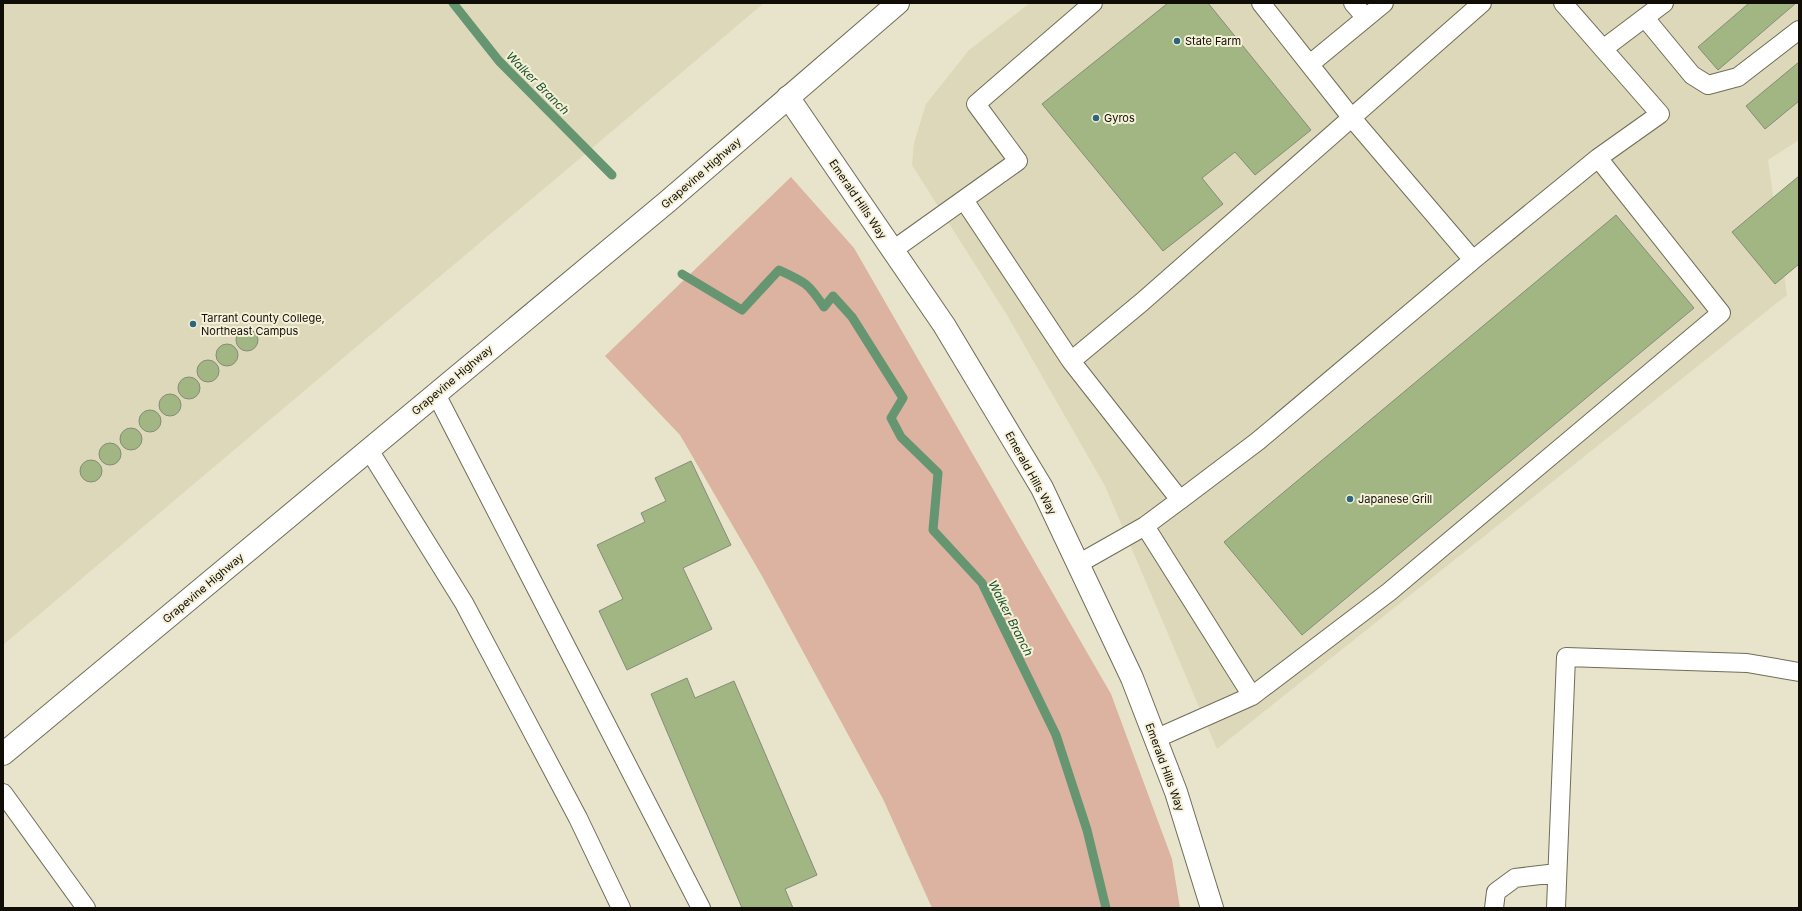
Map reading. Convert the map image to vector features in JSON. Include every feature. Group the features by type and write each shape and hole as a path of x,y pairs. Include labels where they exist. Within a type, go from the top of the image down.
{"main road":[{"name":"Grapevine Highway","path":"3,754 661,207 898,3"},
{"name":"Emerald Hills Way","path":"788,97 944,325 1038,481 1132,678 1176,792 1212,908"}],"lane":[{"path":"893,250 1018,161 976,104 1093,3"},
{"path":"1261,3 1351,117 1473,260"},
{"path":"1353,3 1366,18"},
{"path":"1310,64 1384,3"},
{"path":"1071,361 1142,302 1482,3"},
{"path":"1078,564 1145,526 1258,442 1473,260 1598,158 1660,114 1563,3"},
{"path":"1603,49 1664,3"},
{"path":"1645,18 1692,75 1708,85 1738,77 1799,30"},
{"path":"1155,739 1252,696 1389,592 1722,313 1598,158"},
{"path":"964,200 1071,361 1180,500"},
{"path":"436,394 701,908"},
{"path":"369,450 464,603 578,818 621,908"},
{"path":"1145,526 1252,696"},
{"path":"1556,908 1566,657 1747,663 1799,672"},
{"path":"3,793 79,906"},
{"path":"1494,908 1496,892 1515,878 1557,873"}],"shaded area":[{"name":"Tarrant County College, Northeast Campus","path":"3,3 764,3 3,645"},
{"path":"1030,3 1799,3 1799,140 1768,160 1787,295 1217,749 1105,486 1007,315 912,165 914,143 926,104 969,50"},
{"path":"791,177 854,248 1111,694 1172,859 1180,908 932,908 883,799 762,576 680,435 605,356"}],"building":[{"path":"1168,3 1208,3 1311,130 1255,175 1235,152 1202,178 1223,204 1163,251 1042,104"},
{"path":"1747,3 1796,3 1718,70 1698,47 1748,4"},
{"path":"1799,62 1799,101 1765,129 1746,106"},
{"path":"1799,176 1799,264 1775,284 1732,232"},
{"path":"1616,215 1694,308 1302,635 1224,542"},
{"path":"247,329 255,332 258,340 255,348 247,351 239,348 236,340 239,332"},
{"path":"227,344 235,347 238,355 235,363 227,366 219,363 216,355 219,347"},
{"path":"208,360 216,363 219,371 216,379 208,382 200,379 197,371 200,363"},
{"path":"189,377 197,380 200,388 197,396 189,399 181,396 178,388 181,380"},
{"path":"170,394 178,397 181,405 178,413 170,416 162,413 159,405 162,397"},
{"path":"150,410 158,413 161,421 158,429 150,432 142,429 139,421 142,413"},
{"path":"131,428 139,431 142,439 139,447 131,450 123,447 120,439 123,431"},
{"path":"110,443 118,446 121,454 118,462 110,465 102,462 99,454 102,446"},
{"path":"91,460 99,463 102,471 99,479 91,482 83,479 80,471 83,463"},
{"path":"691,461 731,545 683,568 712,629 627,670 599,611 623,599 597,545 645,522 641,513 666,501 655,478"},
{"path":"687,678 695,698 734,681 817,875 785,889 793,908 742,908 651,694"}],"waterway":[{"name":"Walker Branch","path":"453,3 499,61 612,175"},
{"name":"Walker Branch","path":"682,274 742,310 779,270 795,277 810,288 824,307 833,296 852,317 903,398 891,418 901,437 938,473 933,530 982,583 1056,735 1087,830 1106,908"}],"place":[{"name":"State Farm","path":"1177,41"},
{"name":"Gyros","path":"1096,118"},
{"name":"Tarrant County College, Northeast Campus","path":"193,324"},
{"name":"Japanese Grill","path":"1350,499"}]}
